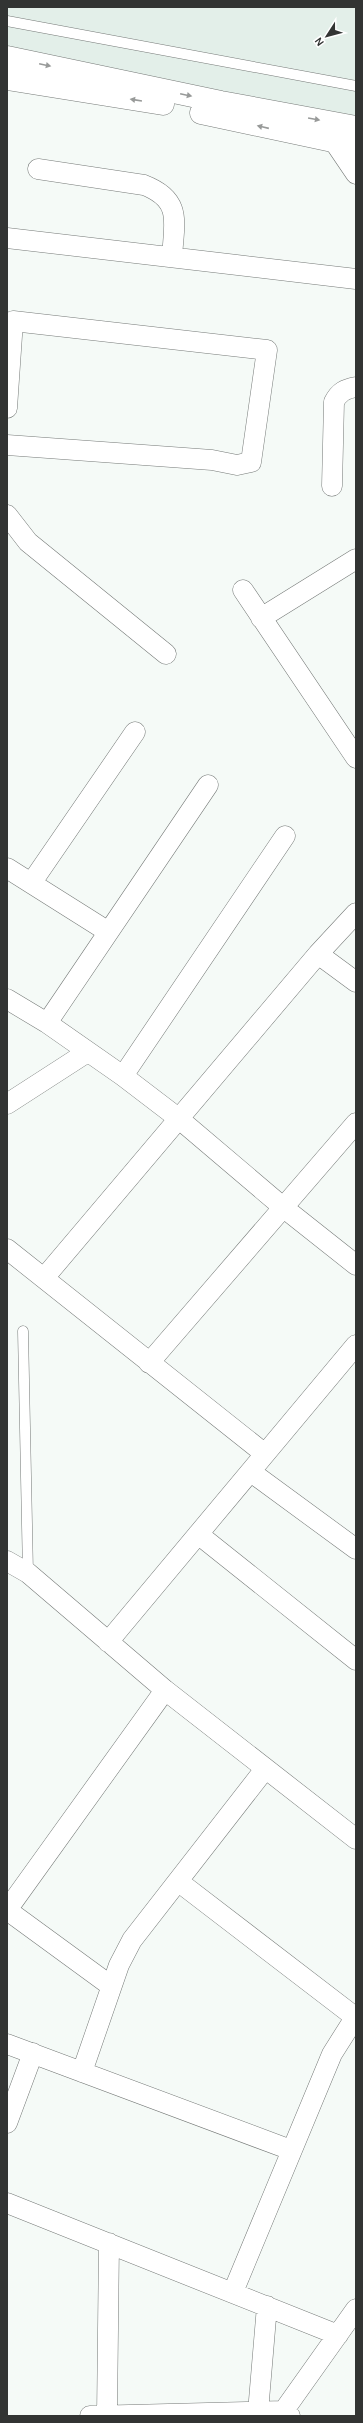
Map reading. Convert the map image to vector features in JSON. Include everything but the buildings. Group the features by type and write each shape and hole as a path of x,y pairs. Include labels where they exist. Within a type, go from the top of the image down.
{"main road":[{"path":"7,57 221,102 356,127"},
{"path":"7,79 164,104 335,143 356,146"}],"street":[{"path":"335,143 356,174"},
{"path":"38,169 144,185 160,191 172,205 175,218 172,257"},
{"path":"7,238 356,279"},
{"path":"7,408 13,321 267,350 250,462 237,465 212,460 7,445"},
{"path":"332,486 334,402 338,394 346,389 356,387"},
{"path":"7,515 28,542 166,654"},
{"path":"261,618 355,560"},
{"path":"242,590 356,758"},
{"path":"32,882 135,732"},
{"path":"46,1023 208,785"},
{"path":"123,1076 285,836"},
{"path":"7,868 32,882 107,932"},
{"path":"44,1278 318,954 356,913"},
{"path":"318,954 356,982"},
{"path":"7,999 46,1023 86,1053 123,1076 178,1118 284,1208 356,1265"},
{"path":"7,1104 86,1053"},
{"path":"149,1363 356,1123"},
{"path":"7,1249 265,1454"},
{"path":"108,1642 356,1345"},
{"path":"251,1472 356,1549"},
{"path":"198,1534 356,1660"},
{"path":"7,1561 28,1573 166,1690 356,1839"},
{"path":"111,1986 7,1910 166,1690"},
{"path":"82,2072 119,1964 132,1940 179,1882 265,1769"},
{"path":"179,1882 355,2017 332,2054 233,2292"},
{"path":"7,2044 291,2150"},
{"path":"7,2123 33,2054"},
{"path":"7,2203 338,2334"},
{"path":"109,2243 101,2416 258,2412 285,2414 356,2308"},
{"path":"258,2412 266,2306"}],"lane":[{"path":"7,21 356,86"},
{"path":"23,1331 28,1573"}],"shaded area":[{"path":"7,7 356,7 356,125 7,53"}]}
